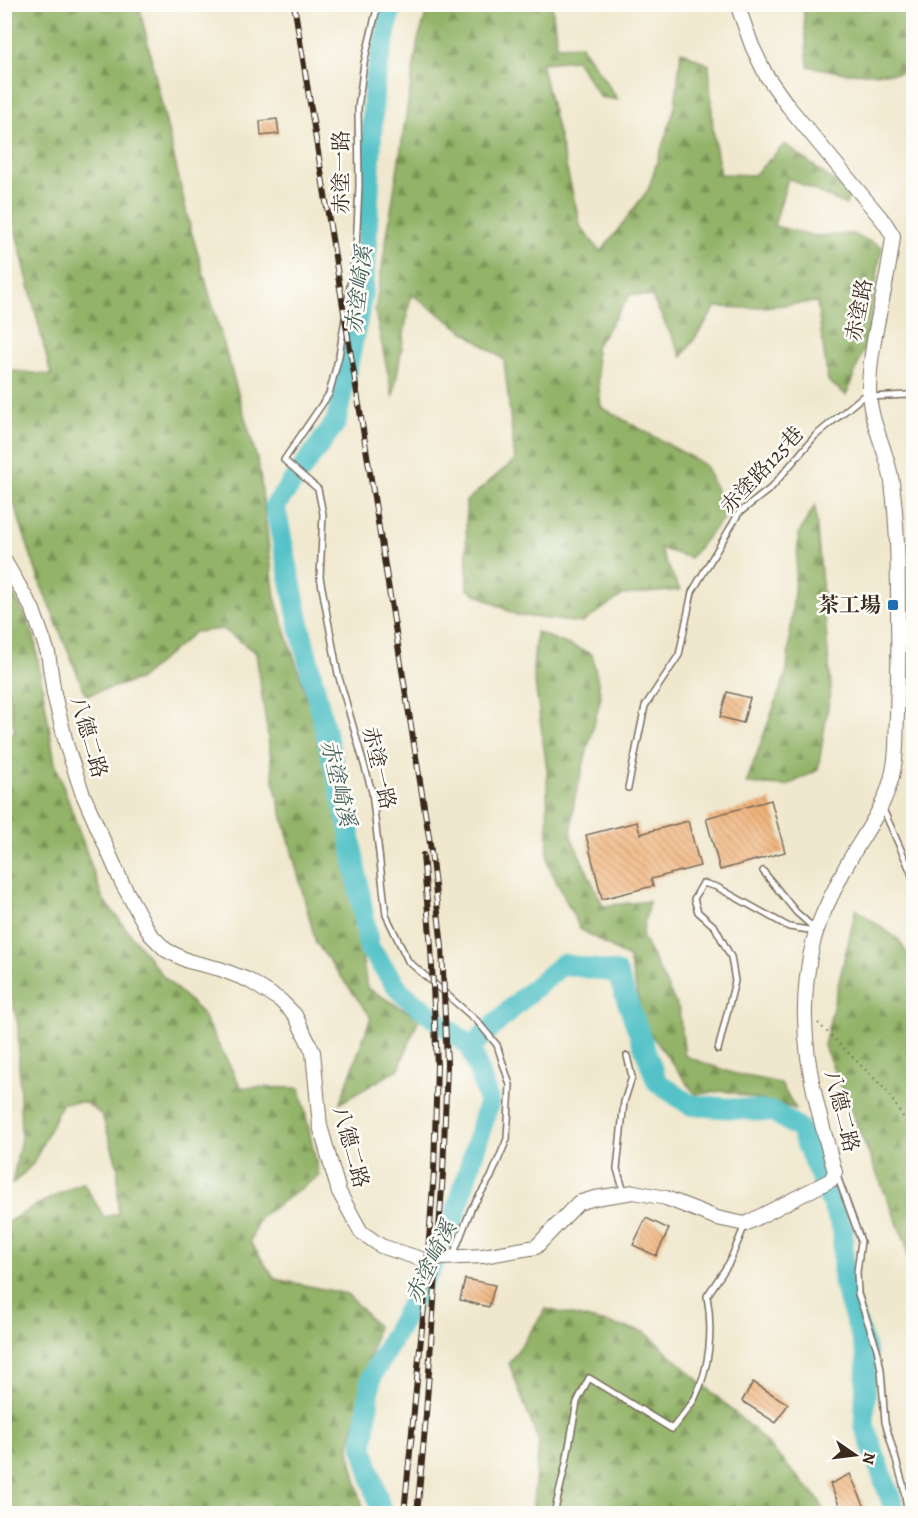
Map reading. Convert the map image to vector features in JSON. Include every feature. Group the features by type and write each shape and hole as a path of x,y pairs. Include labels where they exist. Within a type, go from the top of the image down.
{"street":[{"name":"赤塗路","path":"737,4 752,46 766,75 788,106 885,223 893,236 871,357 869,394 871,411 891,470 896,508 899,563 899,655"},
{"name":"八德二路","path":"4,560 33,610 48,653 67,747 82,792 122,883 150,934 166,950 248,980 280,1000 295,1015 313,1052 320,1126 339,1192 361,1232 381,1246 421,1259 452,1259 514,1252 536,1247 578,1203 624,1193 634,1192 666,1198 717,1218 745,1224 803,1196 833,1176 806,1051 804,1010 808,973 823,914 844,869 882,808 890,787 895,759 899,655"},
{"path":"899,655 914,659"}],"lane":[{"name":"赤塗一路","path":"378,4 364,63 358,108 359,186 356,249 339,356 329,394 284,460 318,489 323,514 320,577 338,674 372,792 386,915 408,961 477,1021 497,1045 510,1086 507,1139 491,1177 471,1209 452,1259"},
{"path":"869,394 907,395"},
{"name":"赤塗路125巷","path":"628,788 645,706 679,655 692,592 739,513 771,488 815,436 869,394"},
{"path":"882,808 914,882"},
{"path":"763,871 796,912 817,931"},
{"path":"718,1050 735,981 731,957 715,927 698,912 694,899 703,883 717,887 789,927 817,931"},
{"path":"624,1193 617,1169 624,1102 632,1077 627,1056"},
{"path":"833,1176 861,1241 857,1272 858,1294 877,1349 885,1422 903,1484 908,1514"},
{"path":"554,1514 577,1401 589,1378 672,1429 694,1399 707,1361 711,1321 707,1296 729,1263 745,1224"}],"path":[{"path":"804,1010 886,1090 914,1134"}],"green space":[{"path":"4,5 139,5 190,227 259,466 275,598 337,791 367,988 419,1018 399,1069 340,1103 371,1017 316,943 275,787 256,653 223,629 195,632 138,680 86,695 40,583 5,477 5,370 51,375 5,188"},
{"path":"429,5 552,5 557,46 581,45 618,100 600,97 576,60 541,63 581,228 601,252 648,190 675,107 681,51 709,65 713,130 720,174 754,175 785,144 849,193 846,205 788,178 774,226 815,236 853,234 882,247 865,347 846,395 828,381 817,302 751,308 716,307 682,357 652,297 631,294 595,347 601,407 705,465 727,514 690,558 659,548 680,590 623,595 582,623 516,615 467,589 466,501 515,460 504,360 411,294 393,398 375,311 418,40"},
{"path":"803,5 913,5 913,73 845,73 808,66"},
{"path":"815,505 831,688 818,770 786,786 746,784 787,671 799,533"},
{"path":"4,579 25,615 34,636 55,763 103,899 163,976 201,1012 241,1087 300,1088 319,1176 259,1218 250,1242 275,1279 347,1294 377,1326 349,1450 364,1513 5,1513 5,1224 83,1182 104,1217 118,1214 118,1167 102,1115 84,1102 62,1103 33,1164 12,1184 21,1138 18,1025 4,965 4,732 15,733 5,675"},
{"path":"536,632 592,654 601,697 574,801 571,837 603,906 649,901 642,936 679,1010 685,1056 732,1073 780,1083 796,1109 725,1091 695,1094 644,1025 629,958 580,929 548,864 547,769 533,669"},
{"path":"856,909 899,940 913,963 913,1292 906,1244 824,1046"},
{"path":"546,1309 645,1332 756,1432 819,1500 825,1513 532,1513 539,1443 509,1363"}],"building":[{"path":"277,119 279,134 261,136 260,121"},
{"path":"727,692 750,698 743,723 720,717"},
{"path":"771,800 785,852 720,870 706,818"},
{"path":"688,821 700,866 651,879 653,886 602,899 586,835 637,822 640,834"},
{"path":"646,1218 669,1229 656,1256 633,1245"},
{"path":"465,1279 495,1285 489,1307 460,1300"},
{"path":"753,1382 788,1404 776,1423 742,1401"},
{"path":"850,1474 868,1514 843,1514 830,1484"}],"waterway":[{"name":"赤塗崎溪","path":"382,1514 363,1447 371,1378 450,1232 489,1102 471,1047 401,992 369,948 349,829 300,627 275,506 336,422 362,297 374,84 392,4"},
{"path":"471,1047 563,964 617,973 657,1082 690,1105 774,1112 800,1129 843,1230 843,1282 867,1355 864,1425 894,1508 894,1514"}],"railway":[{"path":"294,4 430,843 442,947 447,1064 443,1173 417,1514"},
{"path":"404,1514 424,1307 434,1172 437,1065 431,947 423,855"}],"place":[{"name":"茶工場","path":"893,605"}]}
